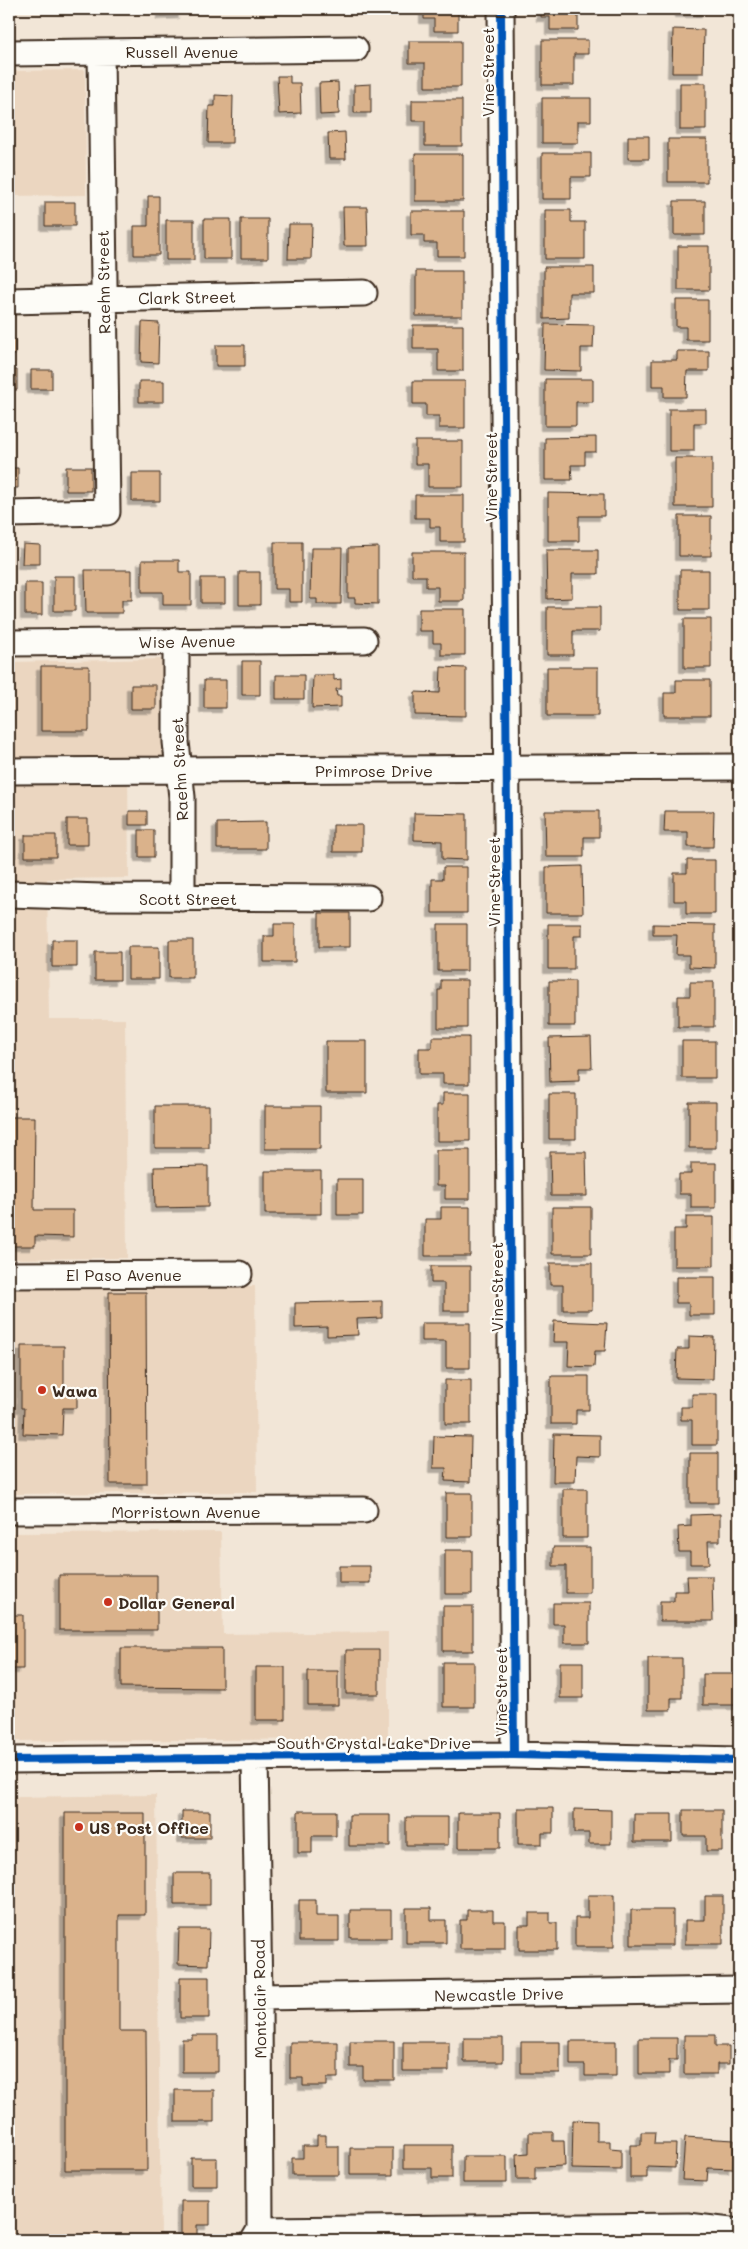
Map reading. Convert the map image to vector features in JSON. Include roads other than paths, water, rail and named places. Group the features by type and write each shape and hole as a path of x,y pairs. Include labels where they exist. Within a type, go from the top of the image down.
{"street":[{"name":"Vine Street","path":"501,9 514,1755"},
{"name":"Russell Avenue","path":"9,52 355,50"},
{"name":"Raehn Street","path":"9,514 107,512 103,299 102,52"},
{"name":"Clark Street","path":"9,302 364,293"},
{"name":"Wise Avenue","path":"9,643 364,640"},
{"name":"Raehn Street","path":"176,641 176,742 182,796 182,898"},
{"name":"Primrose Drive","path":"9,771 739,767"},
{"name":"Scott Street","path":"9,894 182,898 368,898"},
{"name":"El Paso Avenue","path":"9,1274 239,1274"},
{"name":"Morristown Avenue","path":"9,1511 364,1510"},
{"name":"South Crystal Lake Drive","path":"9,1760 514,1755 739,1760"},
{"name":"Montclair Road","path":"255,1757 259,1998 257,2235"},
{"name":"Newcastle Drive","path":"259,1998 739,1990"},
{"path":"257,2235 688,2226 739,2232"}],"place":[{"name":"Wawa","path":"42,1390"},
{"name":"Dollar General","path":"108,1602"},
{"name":"US Post Office","path":"79,1827"}]}
